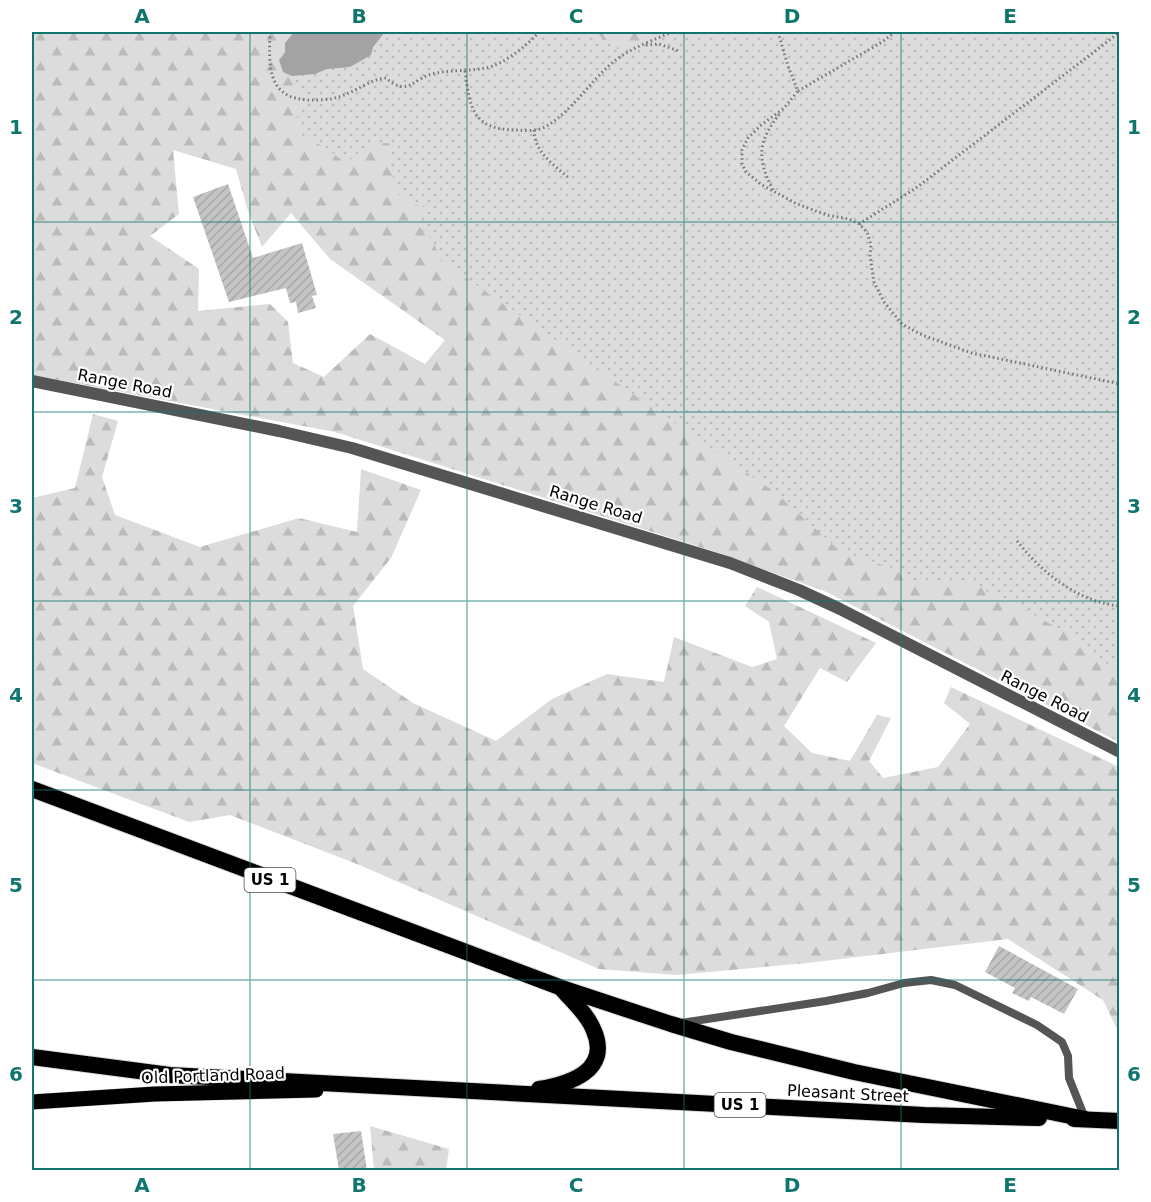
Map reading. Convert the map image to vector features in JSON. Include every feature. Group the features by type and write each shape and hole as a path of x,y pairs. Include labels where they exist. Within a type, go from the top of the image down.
{"highway":[{"name":"US 1","path":"32,789 562,988 671,1024 731,1042 854,1072 1085,1119"},
{"path":"518,1093 583,1076 596,1056 597,1045 594,1031 562,988"},
{"name":"Pleasant Street","path":"32,1057 170,1075 924,1115 1119,1121"}],"main road":[{"name":"Old Portland Road","path":"32,1102 155,1094 395,1088"}],"street":[{"name":"Range Road","path":"32,381 268,428 352,448 730,563 840,609 1119,752"}],"lane":[{"path":"671,1024 826,1001 904,983 931,980 955,986 1036,1025 1062,1042 1068,1056 1069,1078 1085,1119"}],"path":[{"path":"270,32 270,69 276,86 282,92 302,100 337,98 377,79 386,78 395,86 401,87 410,86 435,73 490,68 531,43 539,32"},
{"path":"465,71 468,96 475,115 490,126 508,130 542,129 558,118 612,63 629,51 672,32"},
{"path":"778,32 798,91"},
{"path":"774,190 763,171 762,142 768,128 798,91 895,32"},
{"path":"859,224 916,188 1119,32"},
{"path":"642,45 659,44 679,51"},
{"path":"784,108 748,138 742,150 742,164 746,172 750,177 797,204 859,224 867,232 871,245 870,256 874,282 884,302 902,324 922,335 972,353 1119,384"},
{"path":"534,130 534,141 538,150 570,179"},
{"path":"1017,541 1030,558 1067,587 1108,605 1119,606"}],"green space":[{"path":"32,32 1119,32 1119,742 827,592 766,570 776,494"},
{"path":"32,32 294,32 285,43 288,74 297,84 299,131 345,163 376,144 389,143 391,169 398,194 417,205 436,210 425,212 417,218 422,229 433,241 440,260 776,493 840,551 895,569 919,584 973,582 992,595 1017,602 1034,615 1083,642 1103,662 1119,671 1119,742 827,592 719,553 335,432 32,375","holes":["173,150 236,169 248,211 262,247 291,213 330,259 445,340 425,364 370,334 324,377 293,363 288,322 270,304 198,311 199,269 150,236 179,214"]},
{"path":"595,32 664,32 647,44 616,49"},
{"path":"93,414 118,421 102,477 115,515 200,547 299,518 357,532 361,469 421,490 391,558 353,606 363,669 413,703 496,741 552,699 607,674 664,682 674,637 752,667 777,659 769,622 745,606 757,587 876,643 847,682 820,668 784,726 812,753 850,761 877,715 891,718 869,761 883,778 938,767 970,724 944,703 951,687 1119,767 1119,1033 1103,1000 1008,939 807,963 676,975 599,969 357,864 230,815 189,822 32,763 32,498 75,488"},
{"path":"370,1126 449,1149 446,1170 374,1170"}],"shaded area":[{"path":"294,32 385,32 373,47 371,55 350,67 292,76 283,72 279,60 285,53 285,43"}],"building":[{"path":"228,184 253,258 302,243 317,295 312,296 316,308 298,313 296,302 290,303 286,288 229,302 193,197"},
{"path":"999,946 1078,989 1064,1014 1031,997 1029,1001 1012,993 1015,988 985,972"},
{"path":"361,1131 367,1170 339,1170 333,1134"}]}
